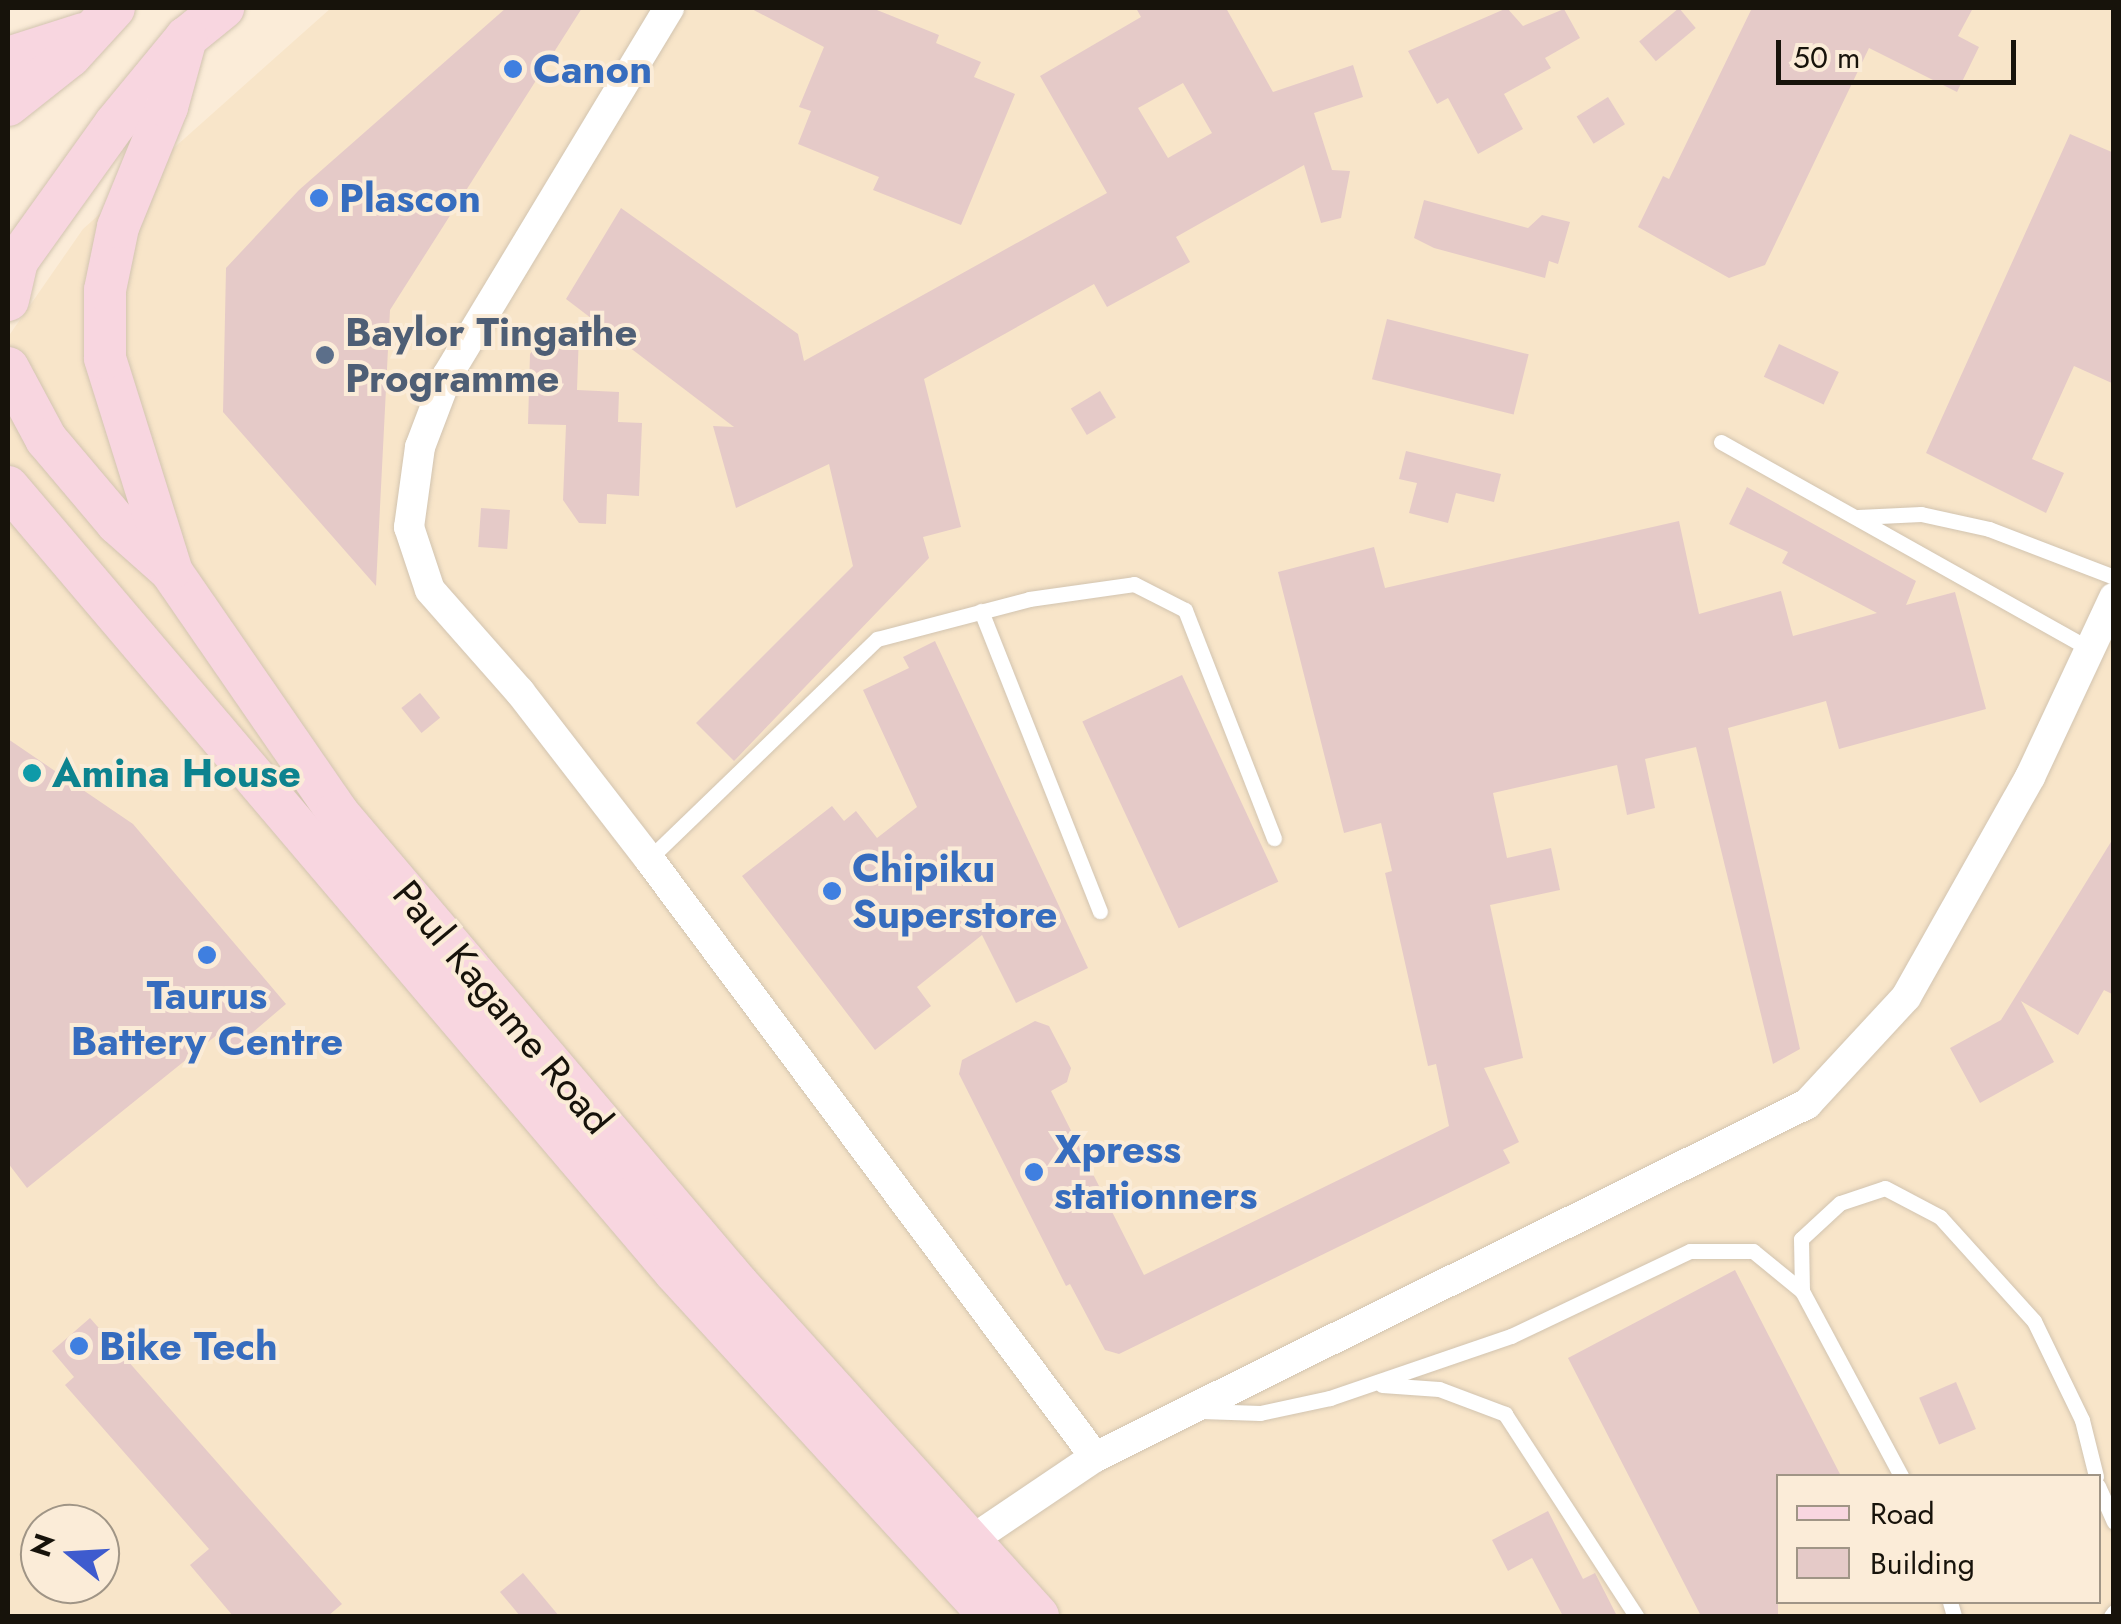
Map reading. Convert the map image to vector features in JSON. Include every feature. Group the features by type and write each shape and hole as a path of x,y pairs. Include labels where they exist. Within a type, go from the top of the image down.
{"main road":[{"path":"8,300 17,261 186,38 222,8"},
{"path":"8,58 103,20"},
{"path":"8,105 103,20"},
{"path":"171,570 105,358 105,290 118,226 166,107 186,38"},
{"name":"Paul Kagame Road","path":"8,368 46,439 74,475 171,570 337,812 737,1283 954,1552 1038,1616"},
{"path":"8,487 675,1272 954,1552 990,1616"}],"street":[{"path":"669,8 447,376 420,447 409,527 430,590 520,692 649,859 902,1190 1095,1457"},
{"path":"954,1552 1095,1457 1807,1104 1906,998 2030,777 2114,598"}],"lane":[{"path":"1721,442 2090,650"},
{"path":"1855,518 1921,514 1989,529 2114,576"},
{"path":"649,859 877,639 981,611 1134,584 1185,610 1274,838"},
{"path":"981,611 1100,911"},
{"path":"1802,1291 1801,1240 1840,1203 1885,1188 1940,1217 2034,1320 2082,1420 2096,1474"},
{"path":"1188,1411 1260,1414 1373,1384 1511,1336 1690,1251 1754,1251 1802,1291 1900,1474"},
{"path":"1373,1384 1439,1389 1506,1414 1636,1616"},
{"path":"2103,1491 2114,1522"}],"shaded area":[{"path":"331,8 2113,8 2113,1616 8,1616 8,337 83,229"}],"building":[{"path":"506,8 582,8 390,310 376,586 223,412 226,268 299,190"},
{"path":"750,8 872,8 939,35 936,43 981,62 974,77 1015,94 961,225 873,190 879,177 798,144 811,111 799,107 824,47"},
{"path":"1136,8 1226,8 1273,92 1353,65 1363,97 1314,113 1332,170 1350,171 1341,218 1321,223 1304,165 1176,237 1190,262 1107,307 1094,284 924,379 961,527 923,537 929,558 734,761 696,723 853,566 829,464 736,508 713,426 734,427 566,299 621,208 798,334 804,361 1107,193 1040,76 1141,17","holes":["1183,83 1212,133 1168,158 1138,108"]},
{"path":"1507,8 1523,26 1564,9 1580,38 1545,58 1551,68 1504,94 1523,129 1478,154 1448,98 1437,104 1408,51"},
{"path":"1679,8 1696,28 1656,61 1639,41"},
{"path":"1752,8 1973,8 1958,36 1979,47 1957,92 1869,48 1765,265 1729,278 1638,227 1663,176 1669,179"},
{"path":"1608,97 1625,124 1594,144 1577,117"},
{"path":"2070,134 2114,153 2114,384 2074,366 2032,459 2064,473 2046,513 1926,453"},
{"path":"1424,200 1528,228 1542,215 1570,222 1558,264 1549,261 1545,278 1434,248 1414,238"},
{"path":"1387,319 1529,354 1514,414 1372,379"},
{"path":"547,332 579,333 577,390 619,392 618,422 642,423 639,496 607,494 606,524 579,523 563,500 566,425 528,424 530,354"},
{"path":"1779,344 1839,372 1824,405 1764,377"},
{"path":"1100,391 1116,418 1087,435 1071,409"},
{"path":"1406,451 1501,474 1494,502 1456,493 1448,523 1409,513 1417,483 1399,479"},
{"path":"1747,487 1916,581 1906,605 1955,592 1986,709 1839,749 1826,701 1728,728 1800,1049 1773,1064 1696,747 1645,759 1655,808 1627,815 1617,765 1493,793 1507,858 1551,848 1560,890 1490,905 1523,1058 1484,1068 1519,1142 1503,1150 1510,1163 1119,1354 1105,1350 1070,1284 1066,1286 959,1074 962,1060 1035,1021 1049,1026 1071,1068 1067,1082 1051,1091 1144,1275 1449,1126 1436,1064 1428,1066 1385,873 1392,871 1381,823 1344,833 1278,572 1374,547 1385,588 1679,521 1699,614 1781,591 1793,636 1877,613 1782,563 1788,552 1729,524"},
{"path":"481,508 510,510 507,549 478,547"},
{"path":"935,641 1088,968 1016,1003 982,935 917,987 931,1006 875,1050 742,876 832,806 844,821 856,811 877,838 917,807 863,690 909,668 903,657"},
{"path":"1182,675 1278,882 1179,928 1082,721"},
{"path":"420,693 440,718 421,733 401,708"},
{"path":"8,739 133,824 286,1004 232,1050 218,1034 27,1188 8,1163"},
{"path":"2114,837 2114,995 2104,990 2078,1035 2021,1001 2054,1062 1980,1103 1950,1048 2001,1020"},
{"path":"1735,1270 1840,1474 1776,1474 1778,1616 1701,1616 1568,1358"},
{"path":"90,1318 342,1604 328,1616 233,1616 190,1565 209,1549 65,1385 74,1377 52,1351"},
{"path":"1956,1382 1976,1429 1939,1445 1919,1398"},
{"path":"1548,1511 1583,1579 1595,1573 1617,1616 1563,1616 1532,1558 1508,1571 1492,1540"},
{"path":"523,1573 559,1616 520,1616 500,1592"}],"place":[{"name":"Canon","path":"513,69"},
{"name":"Plascon","path":"319,198"},
{"name":"Baylor Tingathe Programme","path":"325,355"},
{"name":"Amina House","path":"32,773"},
{"name":"Chipiku Superstore","path":"832,891"},
{"name":"Taurus Battery Centre","path":"207,955"},
{"name":"Xpress stationners","path":"1034,1172"},
{"name":"Bike Tech","path":"79,1346"}]}
